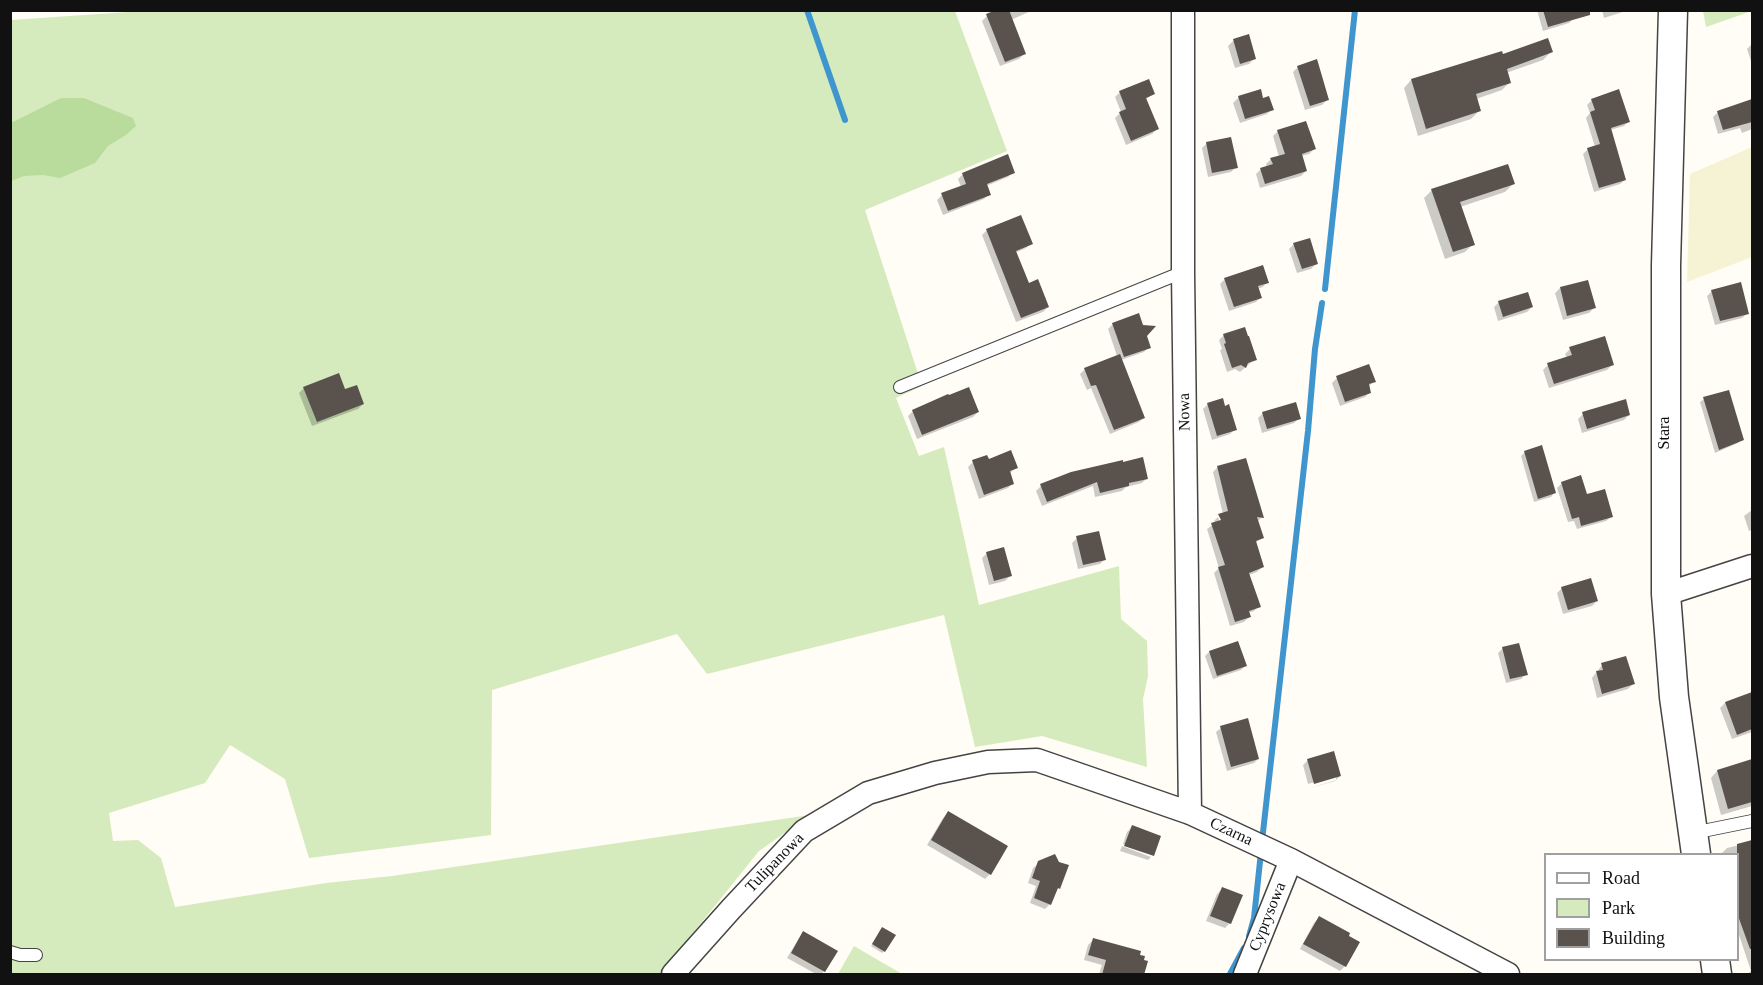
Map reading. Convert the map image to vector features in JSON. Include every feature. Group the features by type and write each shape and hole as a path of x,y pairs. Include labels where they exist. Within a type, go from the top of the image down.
{"street":[{"name":"Nowa","path":"1182,10 1190,813"},
{"name":"Stara","path":"1673,10 1666,265 1666,594 1674,697 1695,844"},
{"path":"1666,594 1752,566"},
{"name":"Czarna","path":"935,773 988,762 1037,760 1190,813 1291,860 1508,975"},
{"name":"Tulipanowa","path":"673,975 730,909 804,831 868,793 935,773"},
{"name":"Cyprysowa","path":"1245,975 1291,860"}],"lane":[{"path":"900,387 1183,272"},
{"path":"1695,844 1752,821"},
{"path":"10,952 20,955 36,955"}],"shaded area":[{"path":"1752,147 1752,257 1687,282 1690,174"}],"green space":[{"path":"132,10 955,11 1007,151 865,210 922,386 896,398 919,456 944,447 979,605 1119,566 1121,619 1147,641 1148,676 1143,699 1147,767 1042,736 975,747 944,615 707,674 677,634 492,690 491,835 309,858 285,779 230,745 205,783 109,813 113,841 138,840 161,858 175,907 326,883 392,876 810,815 759,851 660,974 11,974 11,20"},
{"path":"1703,10 1752,11 1706,27"},
{"path":"61,98 84,98 133,118 136,126 108,146 95,163 60,178 43,175 24,176 11,181 11,123"},
{"path":"854,946 902,974 838,974"}],"building":[{"path":"996,10 1009,10 1026,54 1005,62 986,14"},
{"path":"1543,10 1590,10 1590,15 1548,27"},
{"path":"1249,34 1256,59 1240,64 1233,39"},
{"path":"1548,38 1553,52 1507,69 1511,83 1476,94 1481,111 1426,129 1411,79 1502,51 1503,54"},
{"path":"1317,59 1329,100 1310,106 1297,66"},
{"path":"1149,79 1155,94 1146,98 1159,129 1131,141 1119,112 1126,109 1119,91"},
{"path":"1261,89 1263,98 1269,96 1274,110 1245,119 1238,96"},
{"path":"1619,89 1630,122 1611,128 1626,180 1599,188 1587,148 1600,144 1590,112 1595,110 1591,99"},
{"path":"1752,99 1752,122 1723,130 1717,111"},
{"path":"1306,121 1316,149 1302,154 1307,171 1265,184 1260,168 1273,164 1270,158 1285,154 1277,130"},
{"path":"1231,137 1238,168 1212,173 1206,142"},
{"path":"1008,154 1015,173 987,184 991,195 948,211 941,193 966,184 962,173"},
{"path":"1508,164 1515,184 1460,202 1475,245 1453,252 1431,189"},
{"path":"1021,215 1033,244 1016,251 1029,283 1038,279 1049,307 1021,318 986,229"},
{"path":"1310,238 1318,264 1302,269 1293,243"},
{"path":"1263,265 1269,283 1258,286 1262,298 1234,307 1224,278"},
{"path":"1588,280 1596,308 1567,316 1560,287"},
{"path":"1741,282 1749,314 1720,321 1711,290"},
{"path":"1528,292 1533,307 1503,317 1498,301"},
{"path":"1139,313 1143,325 1156,326 1147,336 1151,348 1124,357 1112,323"},
{"path":"1245,327 1257,360 1248,363 1246,368 1241,365 1232,368 1223,334"},
{"path":"1605,336 1614,365 1554,384 1547,363 1572,355 1569,347"},
{"path":"1120,354 1145,418 1114,430 1096,385 1091,386 1084,368"},
{"path":"1369,364 1376,382 1369,384 1371,393 1345,402 1336,376"},
{"path":"339,373 345,389 357,385 364,404 317,422 303,387"},
{"path":"969,387 979,412 922,435 912,410"},
{"path":"1729,390 1744,440 1719,450 1703,397"},
{"path":"1223,398 1225,406 1229,404 1237,430 1217,436 1207,403"},
{"path":"1626,399 1630,415 1587,429 1582,412"},
{"path":"1296,402 1301,419 1267,429 1262,412"},
{"path":"1542,445 1556,493 1538,499 1524,451"},
{"path":"1011,450 1018,468 1010,471 1014,484 984,495 972,460 987,455 989,459"},
{"path":"1143,457 1148,479 1129,483 1129,486 1100,493 1097,482 1047,502 1040,484 1071,472"},
{"path":"1246,458 1264,518 1257,517 1264,538 1256,541 1264,567 1249,573 1261,607 1249,611 1251,617 1235,622 1218,567 1225,565 1211,523 1221,520 1218,514 1228,511 1217,466"},
{"path":"1581,475 1587,494 1605,489 1613,517 1581,526 1579,517 1572,519 1561,482"},
{"path":"1099,531 1106,560 1083,565 1076,536"},
{"path":"1004,547 1012,576 994,581 986,552"},
{"path":"1591,578 1598,601 1568,610 1561,587"},
{"path":"1238,641 1247,666 1217,676 1209,651"},
{"path":"1519,643 1528,675 1510,679 1502,647"},
{"path":"1626,656 1635,684 1602,694 1596,671 1603,670 1601,663"},
{"path":"1752,692 1752,729 1737,735 1725,702"},
{"path":"1248,718 1259,759 1231,767 1220,726"},
{"path":"1334,751 1341,776 1314,784 1307,759"},
{"path":"1752,759 1752,802 1728,809 1717,770"},
{"path":"948,811 1008,846 991,875 931,840"},
{"path":"1132,825 1161,836 1154,856 1124,846"},
{"path":"1752,840 1752,949 1750,949 1739,919 1737,844"},
{"path":"1055,854 1059,862 1069,865 1051,905 1034,898 1040,881 1032,878 1038,861"},
{"path":"1222,887 1243,895 1231,924 1210,916"},
{"path":"1319,916 1350,933 1349,936 1360,942 1346,967 1303,944"},
{"path":"882,927 896,935 885,952 872,944"},
{"path":"803,931 838,951 825,972 791,953"},
{"path":"1093,938 1141,951 1140,955 1145,956 1144,960 1148,961 1144,975 1102,975 1106,960 1088,955"}],"waterway":[{"path":"807,10 845,120"},
{"path":"1325,289 1355,10"},
{"path":"1262,841 1308,431 1315,349 1322,303"},
{"path":"1249,936 1254,918 1261,852"},
{"path":"1230,974 1244,948"}]}
